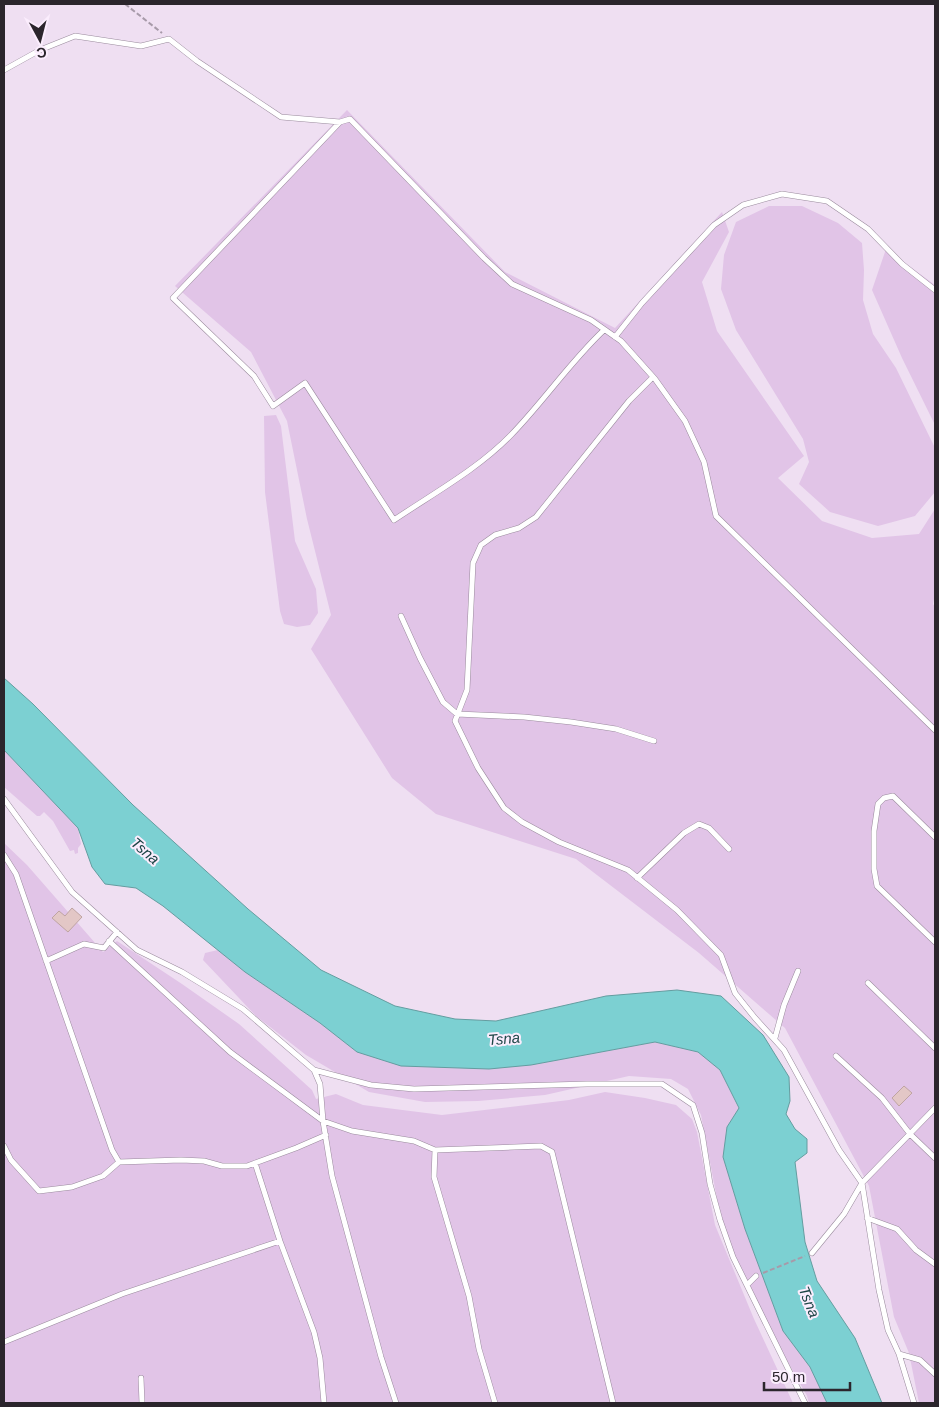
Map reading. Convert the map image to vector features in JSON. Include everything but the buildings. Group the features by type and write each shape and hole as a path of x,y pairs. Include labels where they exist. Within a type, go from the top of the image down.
{"lane":[{"path":"4,70 40,50 76,36 141,46 169,39 197,61 281,116 340,122 350,119 484,258 512,284 591,320 621,341 653,377 684,421 704,462 716,516 935,730"},
{"path":"340,122 173,298 254,376 273,406 305,383 394,520 482,462 511,435 584,349 604,330"},
{"path":"614,337 642,303 714,225 743,205 782,194 827,202 868,230 902,264 935,290"},
{"path":"653,377 629,401 536,517 519,528 495,535 480,544 472,563 467,690 455,721 478,768 504,808 522,822 544,834 628,870 677,910 721,955 735,993 784,1050 839,1150 862,1183 879,1290 888,1330 899,1354 914,1403"},
{"path":"401,616 443,702 457,714 524,717 571,722 616,729 654,740"},
{"path":"935,837 893,796 884,798 878,804 874,831 874,860 877,886 935,942"},
{"path":"4,799 72,892 137,950 182,972 243,1009 314,1070 371,1085 414,1089 587,1084 662,1084 692,1105 702,1132 710,1184 733,1257 805,1403"},
{"path":"637,878 684,833 699,824 709,828 729,849"},
{"path":"4,855 16,874 112,1150 119,1162"},
{"path":"46,961 84,944 104,948 117,932"},
{"path":"110,941 230,1052 323,1121 352,1131 414,1141 435,1150 540,1146 552,1152 613,1403"},
{"path":"775,1038 784,1005 798,971"},
{"path":"868,983 935,1048"},
{"path":"836,1056 882,1098 910,1134 935,1158"},
{"path":"314,1070 320,1084 323,1121 332,1176 396,1403"},
{"path":"812,1253 844,1214 862,1183 935,1108"},
{"path":"4,1146 11,1160 39,1190 72,1187 103,1176 119,1162 181,1160 204,1161 222,1166 247,1166 326,1135"},
{"path":"435,1150 434,1177 469,1296 479,1349 495,1403"},
{"path":"254,1163 280,1242 314,1332 320,1358 324,1403"},
{"path":"868,1218 897,1228 916,1250 935,1264"},
{"path":"4,1342 122,1294 280,1242"},
{"path":"747,1284 756,1276"},
{"path":"899,1354 920,1360 935,1374"},
{"path":"141,1378 142,1403"}],"path":[{"path":"125,4 169,39"},
{"path":"756,1276 812,1253"}],"shaded area":[{"path":"347,110 505,272 615,328 722,212 729,232 702,282 717,331 804,456 778,478 822,521 872,538 919,534 935,509 935,594 933,604 935,607 935,1403 919,1403 909,1353 894,1317 869,1186 785,1028 699,953 576,859 436,814 392,778 311,649 331,615 307,519 287,421 251,352 175,286"},
{"path":"769,206 802,206 838,223 862,243 864,270 863,300 873,334 896,368 935,448 935,492 915,516 878,526 830,512 799,484 809,462 803,439 736,330 721,289 724,255 736,222"},
{"path":"886,249 935,285 935,425 902,358 872,290"},
{"path":"276,415 281,426 295,541 316,589 318,613 310,625 297,627 284,624 280,611 265,492 264,416"},
{"path":"4,750 78,828 81,844 78,848 78,853 75,854 74,850 70,851 53,821 44,812 37,816 4,787"},
{"path":"4,843 27,865 103,952 117,941 182,984 239,1024 312,1090 316,1099 336,1094 363,1105 442,1115 569,1100 605,1092 676,1105 692,1119 697,1132 715,1225 754,1319 793,1403 4,1403"},
{"path":"218,950 245,972 320,1023 357,1052 531,1065 655,1042 698,1052 720,1070 739,1109 727,1127 723,1157 745,1229 783,1331 810,1367 827,1403 809,1403 807,1396 735,1267 718,1204 701,1115 688,1089 671,1079 629,1076 545,1095 478,1101 425,1102 369,1092 306,1055 256,1016 203,960 205,953"}],"water":[{"name":"Tsna","path":"4,678 33,704 133,805 248,909 321,970 395,1006 455,1019 496,1021 606,996 677,990 721,996 763,1035 789,1077 790,1101 786,1114 795,1129 807,1139 807,1153 795,1162 805,1242 817,1281 855,1338 882,1403 827,1403 810,1367 783,1331 745,1229 723,1157 727,1127 739,1108 720,1070 698,1052 655,1042 531,1065 489,1069 401,1066 357,1052 320,1023 245,972 163,906 136,888 105,884 92,867 78,828 4,750"}]}
